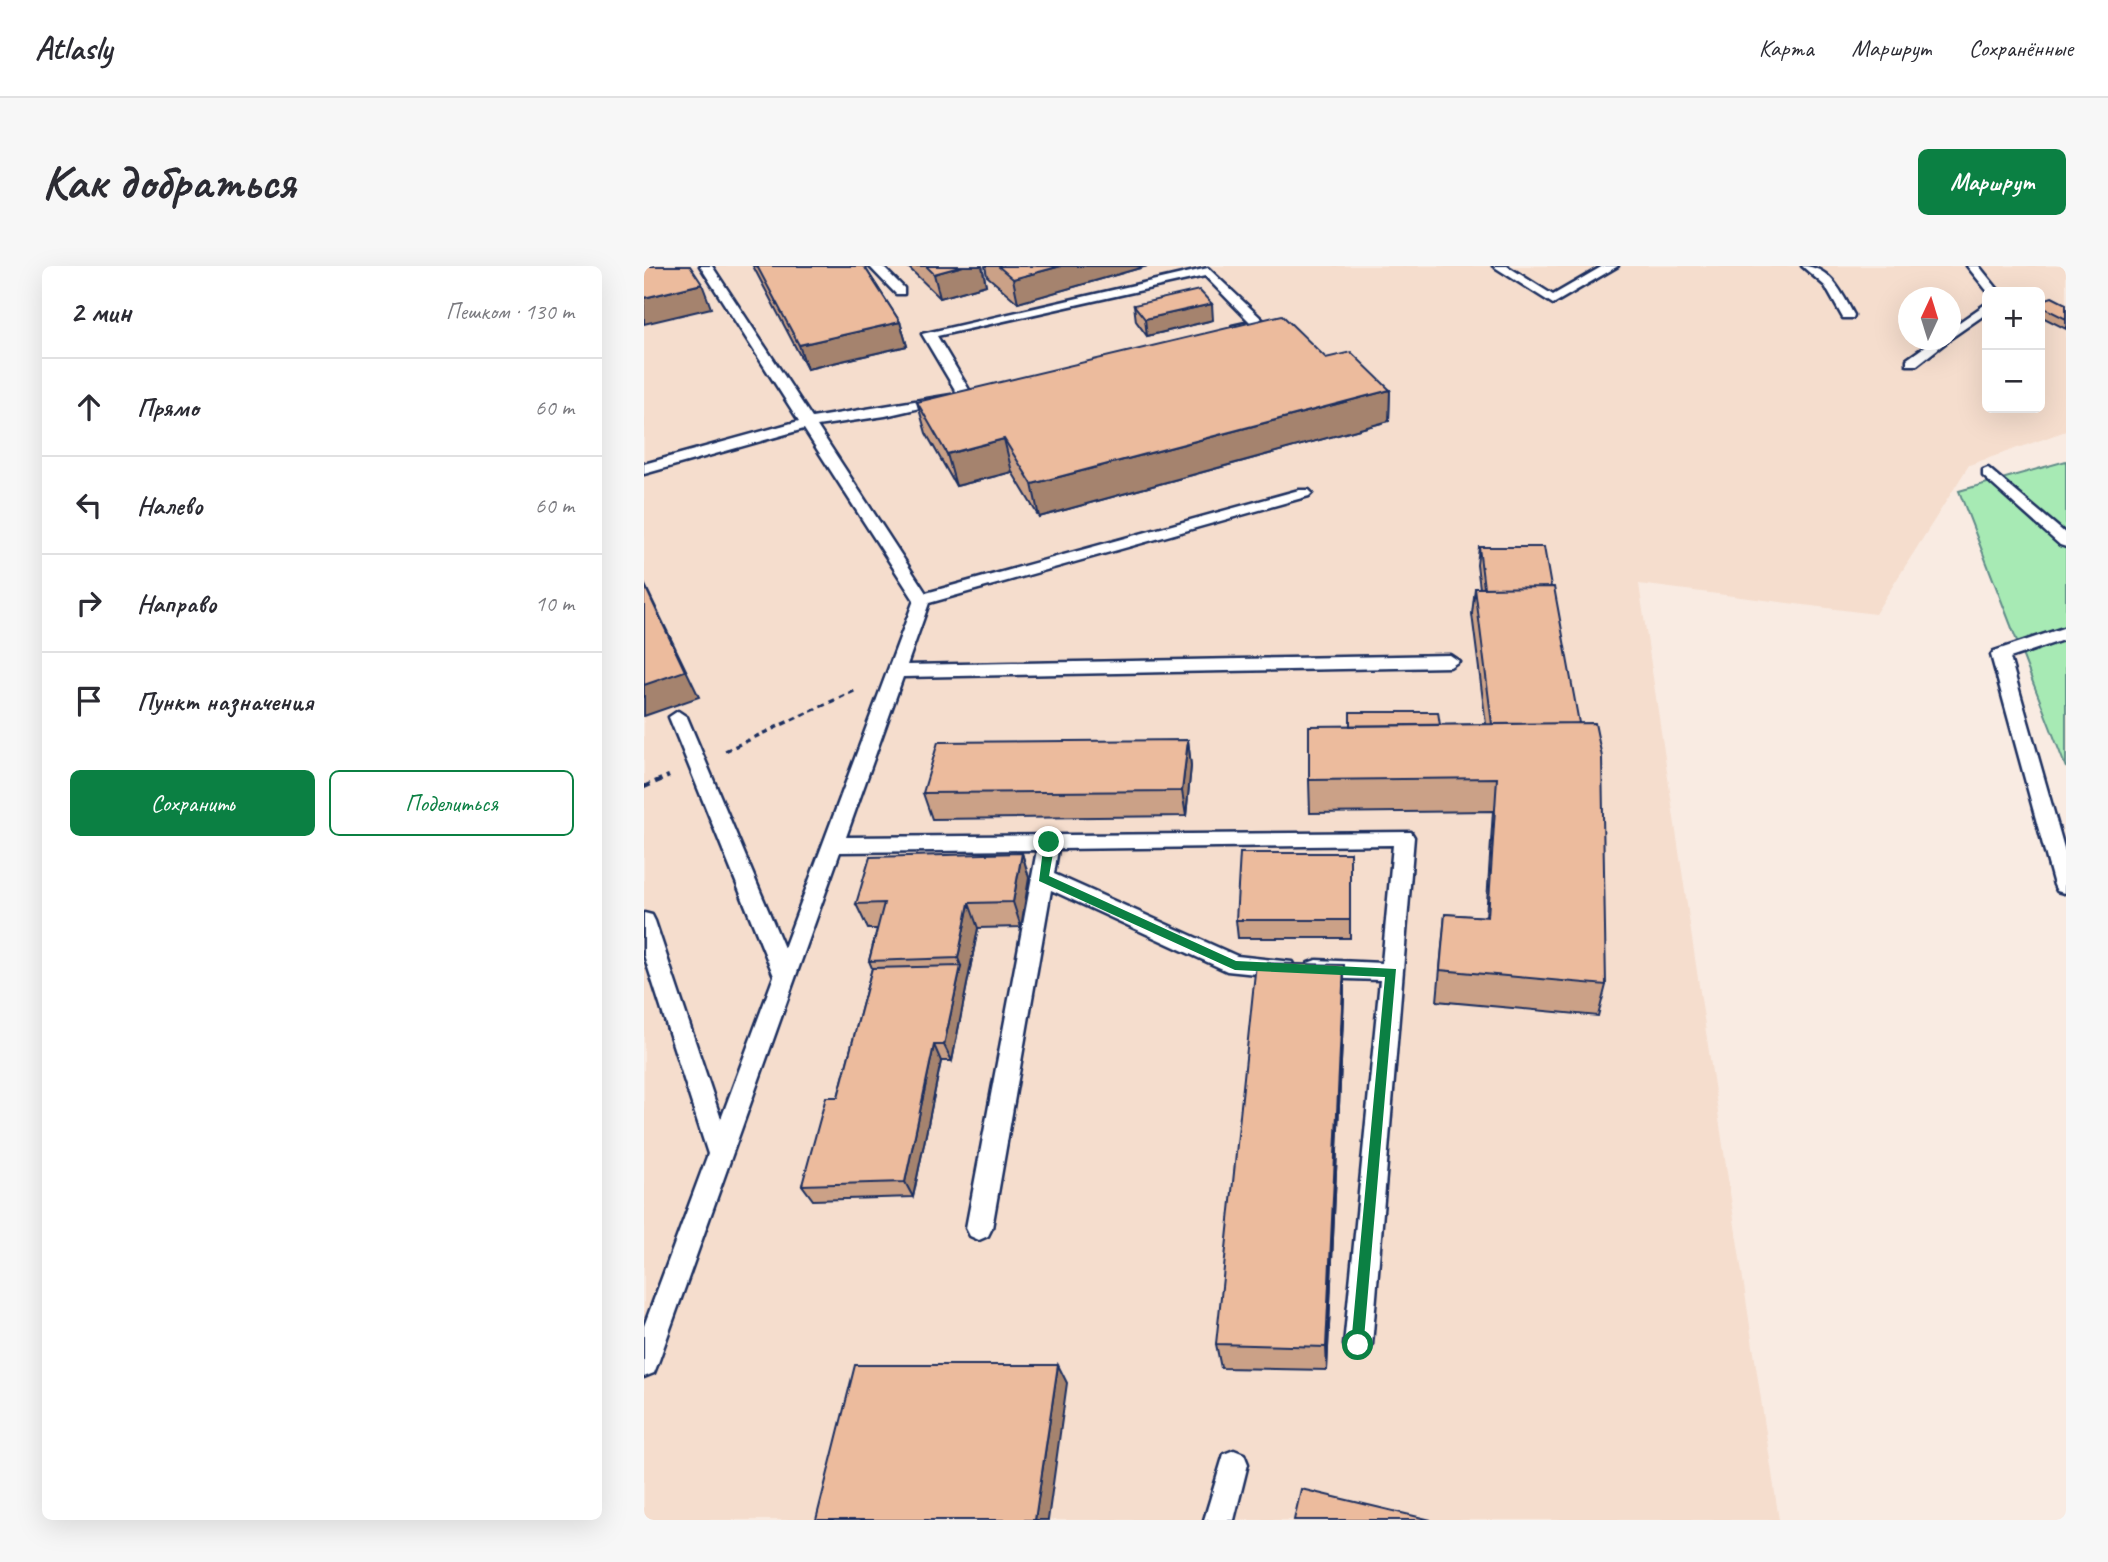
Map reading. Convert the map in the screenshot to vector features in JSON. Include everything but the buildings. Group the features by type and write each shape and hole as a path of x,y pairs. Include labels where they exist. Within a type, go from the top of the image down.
{"lane":[{"path":"706,266 922,600"},
{"path":"875,266 900,291"},
{"path":"1499,266 1553,300 1612,266"},
{"path":"1808,266 1830,284 1848,315"},
{"path":"1973,266 1990,287"},
{"path":"644,469 808,423 885,412 971,392 929,334 1208,272 1259,324 1219,334"},
{"path":"1961,326 1982,311"},
{"path":"1912,362 1928,350"},
{"path":"1988,473 2066,542"},
{"path":"922,600 1304,493"},
{"path":"644,1363 922,600"},
{"path":"2065,886 2000,655 2066,633"},
{"path":"896,671 1450,661"},
{"path":"678,716 785,976"},
{"path":"833,845 1404,837 1358,1345"},
{"path":"979,1228 1049,842"},
{"path":"1043,878 1235,965 1392,972"},
{"path":"644,921 720,1154"},
{"path":"1219,1520 1234,1464"}],"path":[{"path":"644,787 896,671"}],"shaded area":[{"path":"644,266 2066,266 2066,431 1969,465 1875,614 1639,584 1779,1520 644,1520"}],"green space":[{"path":"2066,461 2066,768 1959,491"}],"route":[{"path":"1049,842 1043,878 1235,965 1392,972 1358,1345"}]}
